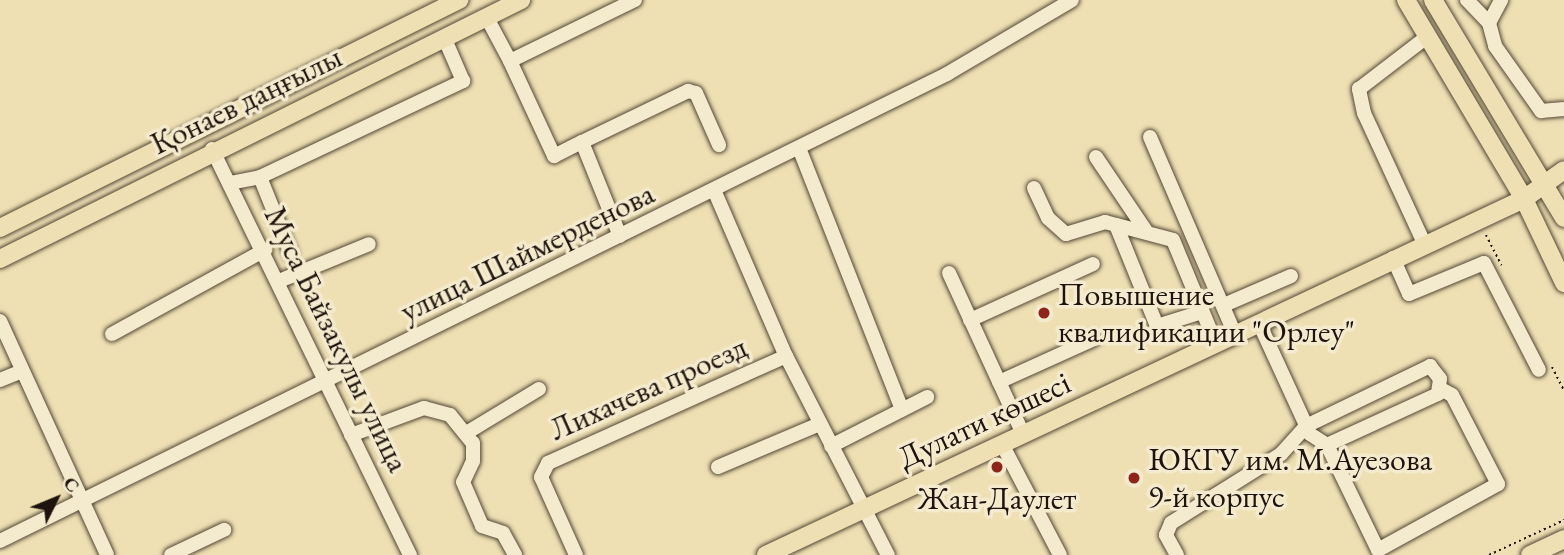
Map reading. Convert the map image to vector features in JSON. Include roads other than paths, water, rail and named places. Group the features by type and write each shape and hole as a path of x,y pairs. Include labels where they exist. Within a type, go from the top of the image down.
{"main road":[{"path":"0,228 459,0"},
{"name":"Қонаев даңғылы","path":"0,259 212,149 521,0"},
{"path":"1406,0 1524,200 1564,283"},
{"path":"1433,0 1564,218"},
{"name":"Дулати көшесі","path":"766,555 864,507 1003,446 1424,243 1524,200 1546,187 1564,170"},
{"path":"1530,555 1564,539"}],"street":[{"path":"510,61 635,0"},
{"name":"улица Шаймерденова","path":"0,541 326,383 947,74 1072,0"},
{"path":"1467,0 1489,23 1495,46 1541,111 1564,109"},
{"path":"1489,23 1501,0"},
{"path":"486,16 554,156 688,91 696,93 719,145"},
{"path":"1424,243 1359,89 1428,36"},
{"path":"230,183 260,177 463,81 444,37"},
{"path":"1150,137 1235,334"},
{"path":"582,142 620,236"},
{"path":"799,148 902,409"},
{"name":"Муса Байзакулы улица","path":"212,149 265,250 410,555"},
{"path":"1096,157 1146,231"},
{"path":"260,177 291,254"},
{"path":"1034,188 1048,218 1066,234 1098,223 1146,231 1173,240 1216,344"},
{"name":"Лихачева проезд","path":"714,190 786,356 888,555"},
{"path":"1116,225 1157,326 1202,312"},
{"path":"279,282 369,244"},
{"path":"112,334 265,250"},
{"path":"1393,258 1409,294 1484,263 1539,370"},
{"path":"970,320 1093,264"},
{"path":"949,273 1024,436"},
{"path":"1223,305 1291,276"},
{"path":"0,321 20,372 79,501 107,555"},
{"path":"1177,555 1166,535 1171,523 1281,454 1306,426 1430,366 1439,388 1451,395 1498,484 1492,492 1378,550 1327,445 1306,426 1259,323"},
{"path":"999,382 1094,339"},
{"name":"Лихачева проезд","path":"576,555 541,477 548,463 786,356"},
{"path":"0,380 20,372"},
{"path":"1327,445 1439,388"},
{"path":"468,432 539,389"},
{"path":"831,446 927,397"},
{"path":"351,435 425,408 450,415 468,432 475,453 463,482 482,526 503,533 515,555"},
{"path":"718,467 820,424"},
{"path":"1003,446 1060,555"},
{"path":"171,555 224,530"}],"place":[{"name":"Повышение квалификации \"Орлеу\"","path":"1044,313"},
{"name":"Жан-Даулет","path":"997,467"},
{"name":"ЮКГУ им. М.Ауезова 9-й корпус","path":"1134,478"}]}
